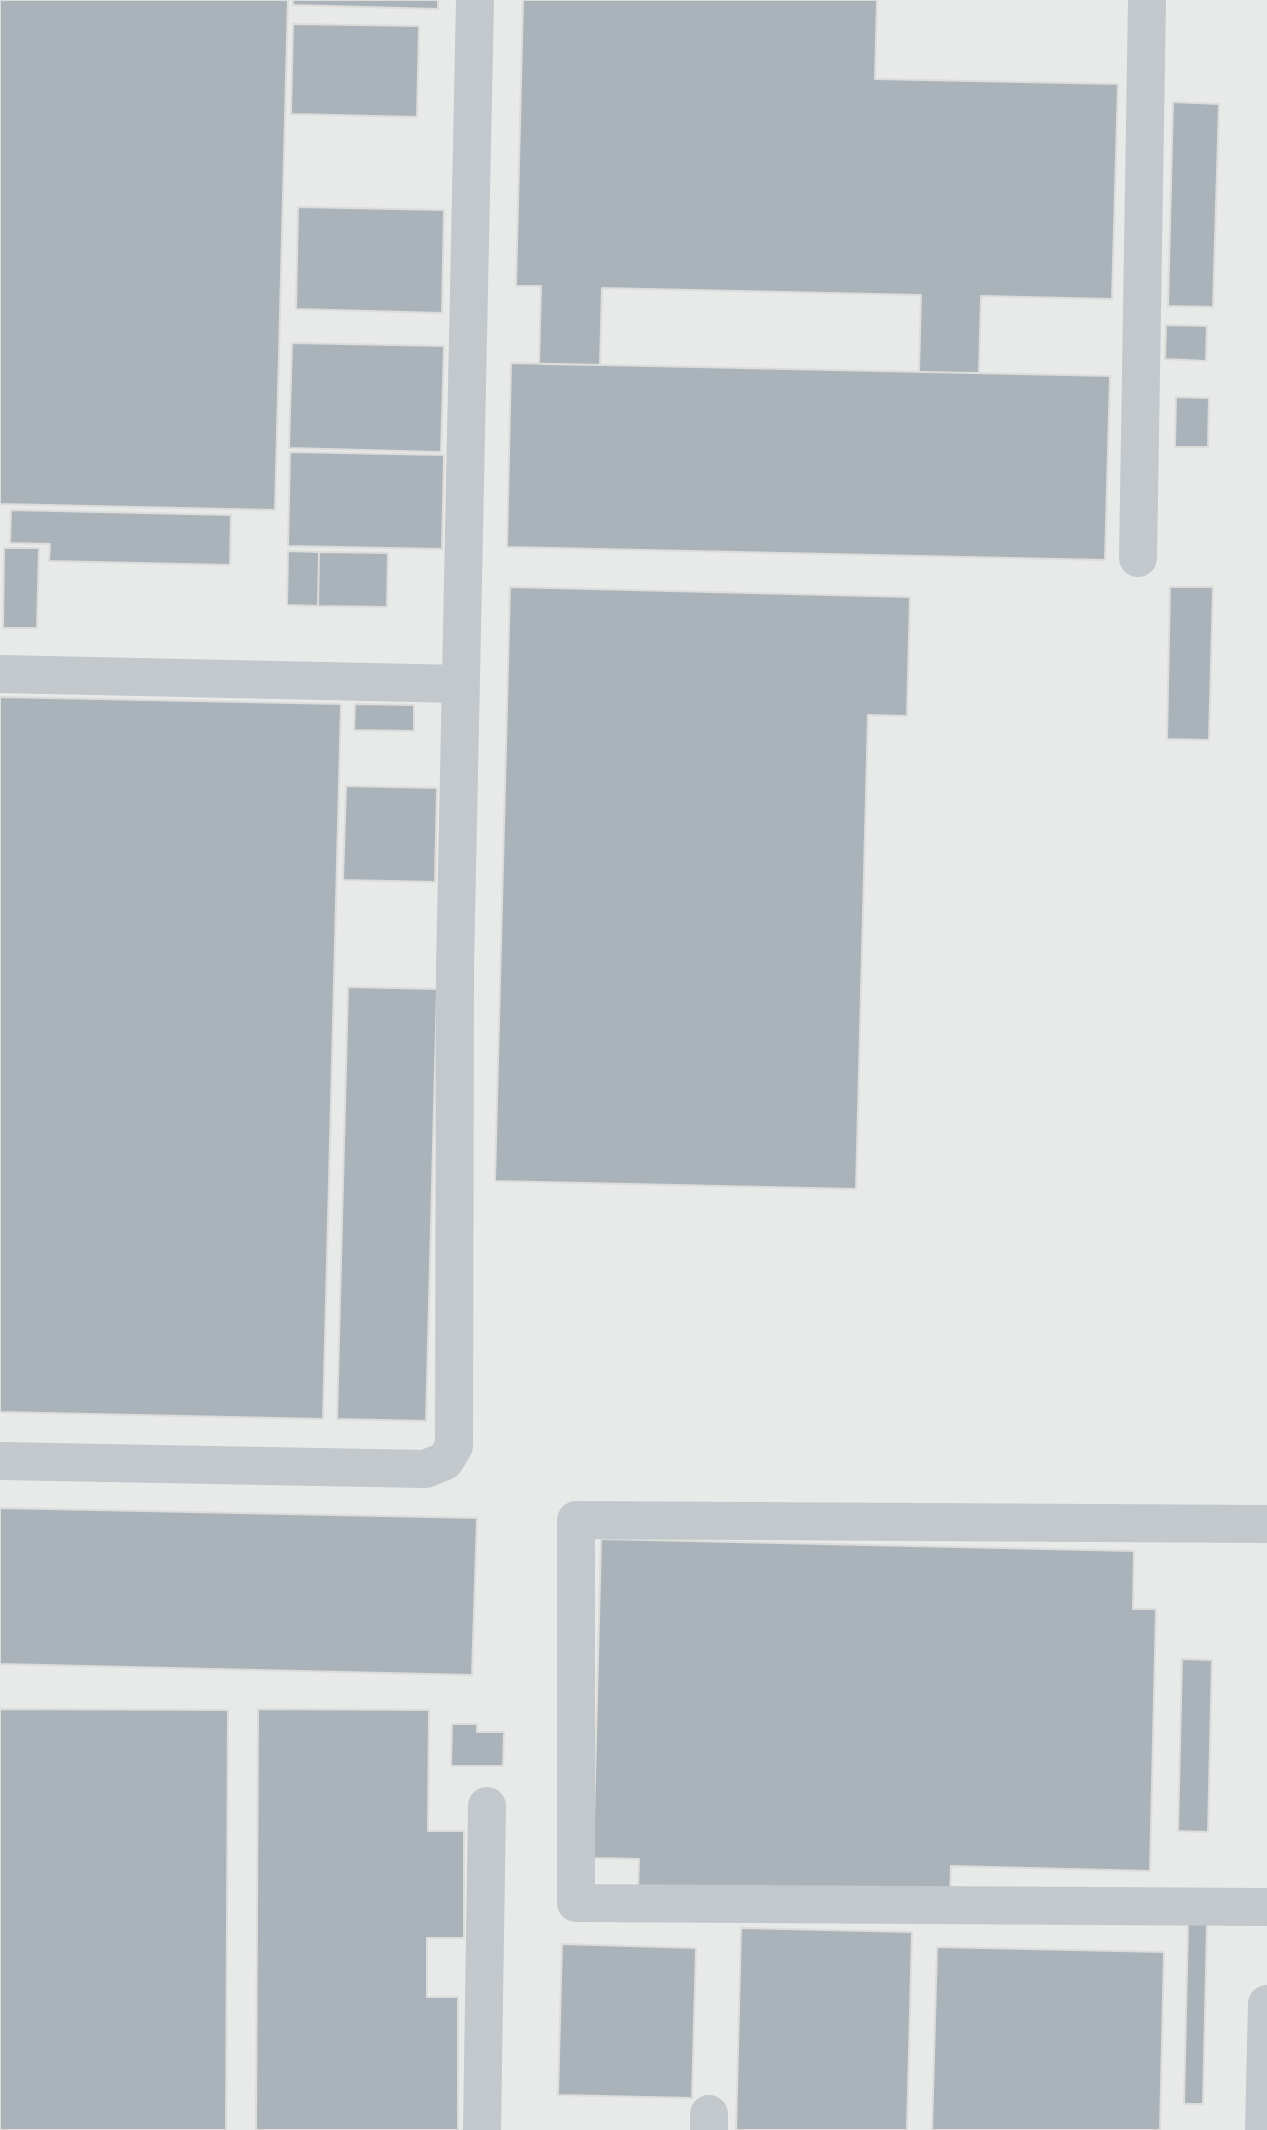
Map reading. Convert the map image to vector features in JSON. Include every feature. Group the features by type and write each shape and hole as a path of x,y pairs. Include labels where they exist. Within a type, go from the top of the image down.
{"street":[{"path":"0,1461 425,1469 444,1461 454,1446 455,967 475,0"},
{"path":"1138,558 1147,0"},
{"path":"0,674 461,684"},
{"path":"1267,1524 576,1520 576,1903 1267,1907"},
{"path":"482,2130 487,1806"},
{"path":"1264,2130 1267,2004"}],"shaded area":[{"path":"0,0 1267,0 1267,2130 0,2130"}],"building":[{"path":"0,0 288,0 275,510 0,504"},
{"path":"293,0 438,0 438,9 293,5"},
{"path":"523,0 877,0 875,79 1118,84 1112,299 981,296 979,373 919,372 921,295 602,288 600,365 539,364 541,286 516,286"},
{"path":"293,24 419,26 417,117 291,114"},
{"path":"1173,102 1219,104 1213,307 1168,306"},
{"path":"298,207 444,210 442,313 296,309"},
{"path":"1166,325 1207,326 1206,361 1165,359"},
{"path":"292,343 444,346 441,452 289,448"},
{"path":"511,363 1110,376 1105,560 507,547"},
{"path":"1176,397 1209,398 1208,447 1175,447"},
{"path":"290,452 444,455 442,549 288,546"},
{"path":"11,510 231,515 230,565 49,561 50,544 10,543"},
{"path":"4,548 39,548 37,628 3,628"},
{"path":"288,551 319,552 318,606 287,605"},
{"path":"319,552 388,553 387,607 318,606"},
{"path":"510,587 910,597 907,716 868,715 856,1189 495,1181"},
{"path":"1170,587 1213,587 1209,740 1167,739"},
{"path":"0,697 341,704 323,1419 0,1412"},
{"path":"355,704 414,705 414,731 354,730"},
{"path":"346,786 437,788 435,882 343,880"},
{"path":"348,987 437,989 426,1421 337,1419"},
{"path":"0,1508 477,1518 472,1675 0,1664"},
{"path":"601,1539 1134,1551 1133,1609 1156,1609 1150,1871 951,1866 950,1898 638,1891 639,1859 593,1858"},
{"path":"1182,1659 1212,1660 1208,1832 1178,1831"},
{"path":"0,1709 228,1710 226,2130 0,2130"},
{"path":"258,1709 429,1710 428,1831 464,1831 464,1938 427,1938 427,1997 458,1997 458,2130 256,2130"},
{"path":"452,1724 477,1724 477,1732 504,1732 503,1766 451,1766"},
{"path":"1188,1924 1207,1924 1203,2104 1184,2104"},
{"path":"741,1928 912,1932 907,2130 736,2130"},
{"path":"562,1944 696,1948 692,2098 558,2095"},
{"path":"937,1947 1164,1952 1160,2130 932,2130"}]}
